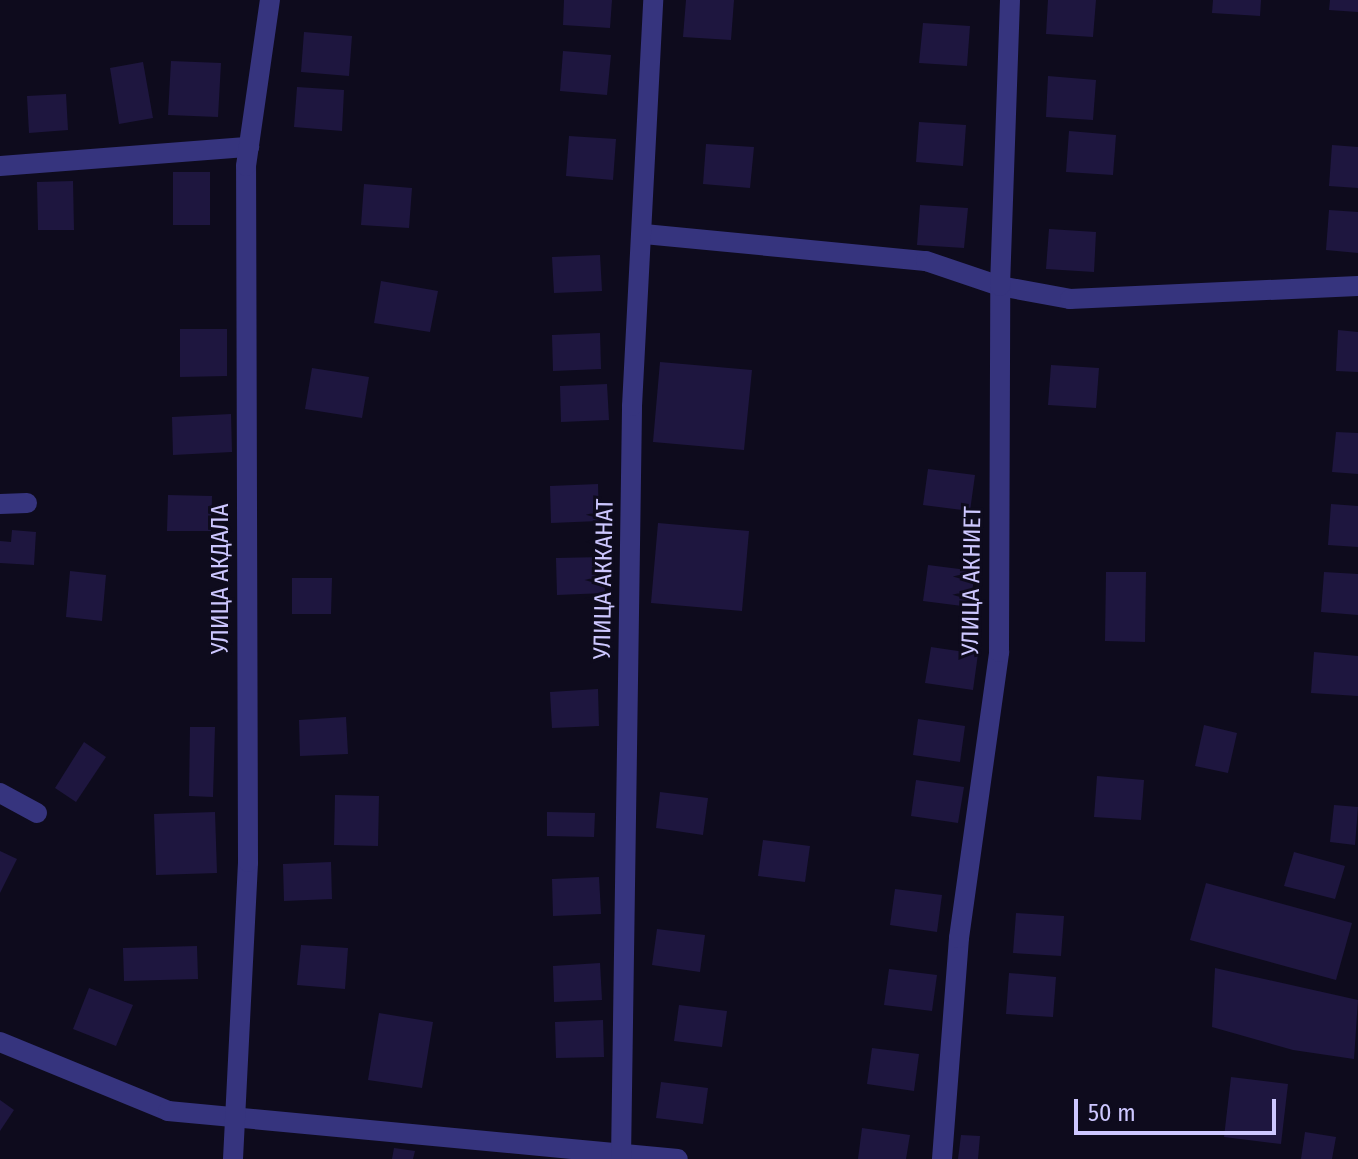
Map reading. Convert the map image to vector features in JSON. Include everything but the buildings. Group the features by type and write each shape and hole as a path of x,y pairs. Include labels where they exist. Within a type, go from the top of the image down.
{"street":[{"name":"УЛИЦА АКДАЛА","path":"233,1159 248,862 249,147 270,0"},
{"name":"УЛИЦА АККАНАТ","path":"621,1155 632,406 644,234 653,0"},
{"name":"УЛИЦА АКНИЕТ","path":"942,1159 959,938 999,652 1000,286 1010,0"},
{"path":"0,166 249,147"},
{"path":"644,234 926,261 1000,286 1070,299 1358,286"},
{"path":"0,504 27,503"},
{"path":"0,793 37,813"},
{"path":"0,1042 168,1111 235,1114 678,1159"}]}
